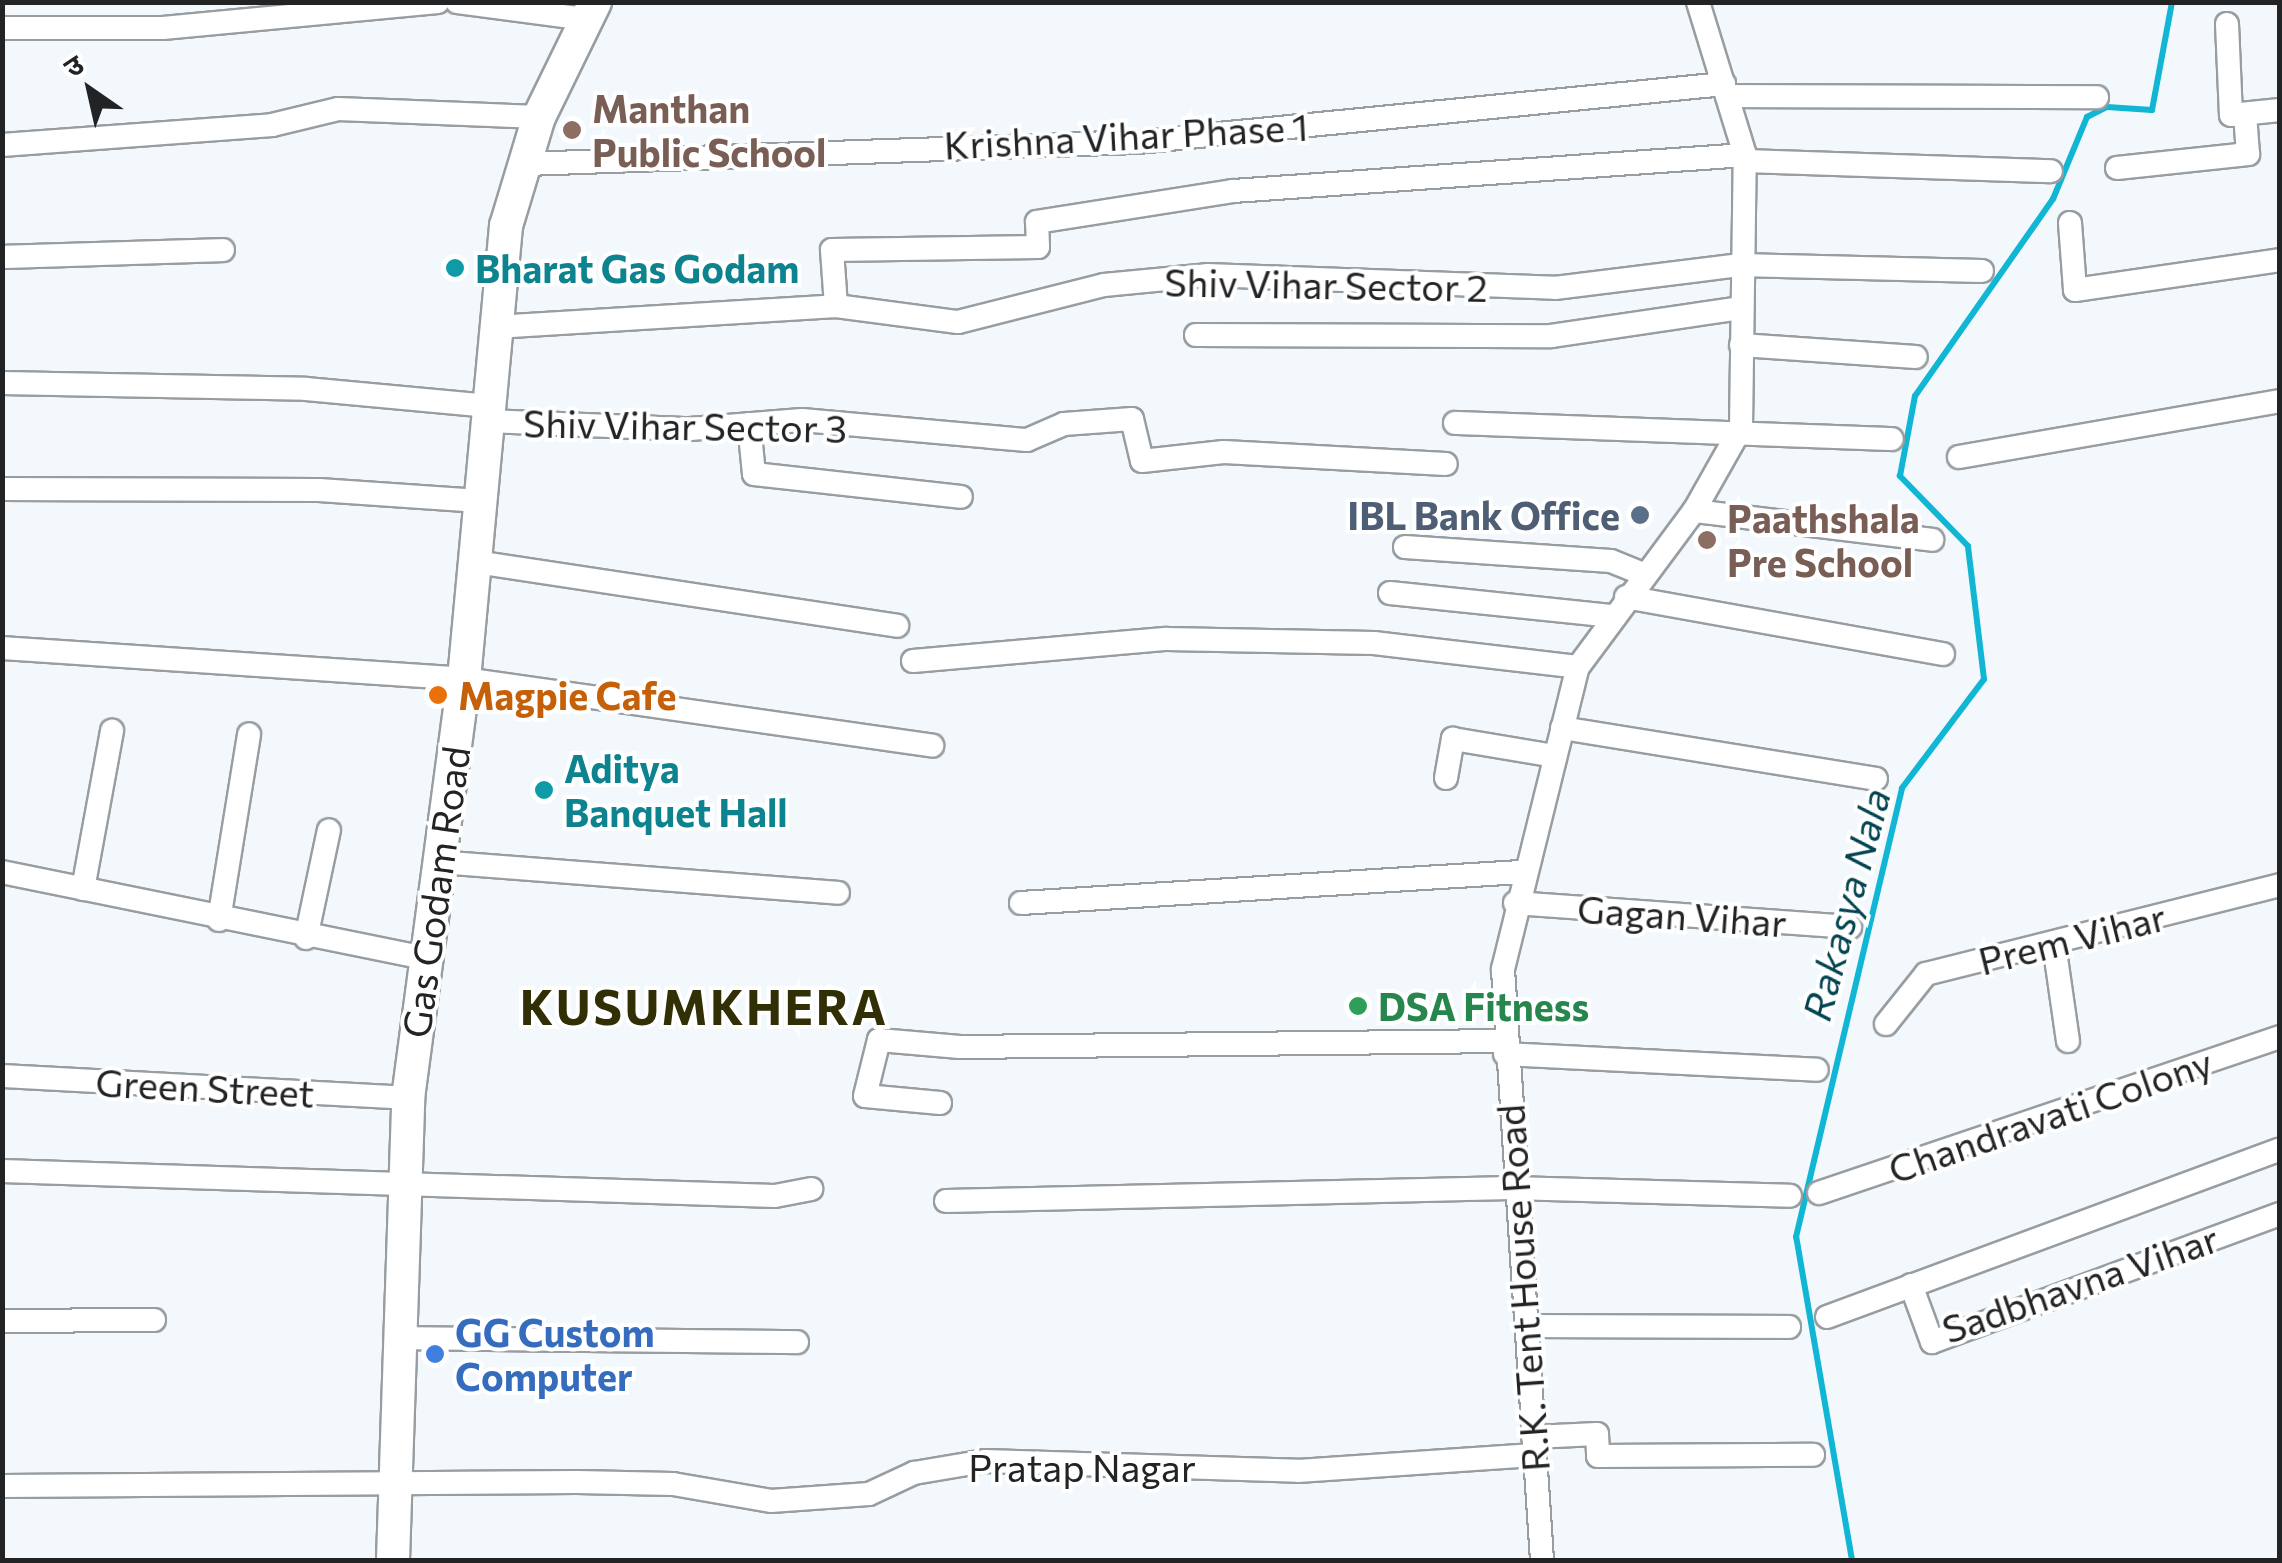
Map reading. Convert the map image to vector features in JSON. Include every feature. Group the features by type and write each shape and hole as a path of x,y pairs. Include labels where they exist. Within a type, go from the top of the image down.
{"main road":[{"name":"Gas Godam Road","path":"393,1560 408,1098 464,680 506,226 539,117 591,11"}],"street":[{"path":"2,28 163,28 438,2"},
{"path":"457,2 591,11"},
{"name":"R.K. Tent House Road","path":"1542,1560 1533,1446 1532,1326 1512,1188 1504,1047 1514,903 1578,667 1611,616 1694,512 1741,428 1738,265 1745,158 1698,2"},
{"path":"2227,24 2230,115 2280,110"},
{"name":"Krishna Vihar Phase 1","path":"526,164 1138,142 1726,90 2097,97"},
{"path":"2,145 272,125 338,108 539,117"},
{"path":"2117,168 2248,154 2245,114"},
{"path":"836,306 832,250 1038,247 1037,222 1233,191 1745,158 2051,171"},
{"path":"2070,223 2075,290 2280,260"},
{"path":"2,257 223,250"},
{"name":"Shiv Vihar Sector 2","path":"494,328 836,306 958,322 1104,285 1207,276 1555,288 1738,265 1982,271"},
{"path":"1196,335 1551,336 1740,308"},
{"path":"1742,345 1916,357"},
{"name":"Shiv Vihar Sector 3","path":"2,383 306,389 488,414 749,424 802,420 1026,440 1064,424 1132,419 1142,461 1224,452 1446,464"},
{"path":"1959,457 2280,402"},
{"path":"1456,423 1741,428 1892,439"},
{"path":"749,424 754,474 960,497"},
{"path":"2,489 319,490 480,502"},
{"path":"1694,512 1932,540"},
{"path":"1405,547 1611,561 1644,574"},
{"path":"476,562 897,626"},
{"path":"1390,593 1611,616"},
{"path":"1626,597 1943,654"},
{"path":"913,660 1168,639 1374,643 1578,667"},
{"path":"2,648 464,680 932,746"},
{"path":"1562,728 1876,779"},
{"path":"83,889 112,731"},
{"path":"219,920 249,734"},
{"path":"1446,778 1453,739 1555,756"},
{"path":"306,938 329,830"},
{"path":"438,862 838,893"},
{"path":"2,872 306,938 424,958"},
{"path":"1021,903 1522,872"},
{"name":"Prem Vihar","path":"1886,1024 1926,974 2280,885"},
{"name":"Gagan Vihar","path":"1514,903 1850,928"},
{"path":"2054,944 2068,1041"},
{"name":"Chandravati Colony","path":"1819,1193 2280,1036"},
{"path":"940,1102 865,1096 879,1040 960,1047 1504,1047 1817,1070"},
{"name":"Green Street","path":"2,1076 408,1098"},
{"path":"1826,1317 2280,1149"},
{"path":"2,1170 775,1196 812,1189"},
{"path":"946,1201 1512,1188 1790,1196"},
{"name":"Sadbhavna Vihar","path":"1911,1285 1932,1342 2280,1214"},
{"path":"2,1321 154,1320"},
{"path":"1532,1326 1789,1327"},
{"path":"400,1338 797,1342"},
{"name":"Pratap Nagar","path":"2,1486 397,1478 673,1484 771,1501 868,1494 914,1472 985,1461 1298,1470 1533,1446 1597,1434 1598,1456 1814,1454"}],"waterway":[{"name":"Rakasya Nala","path":"1852,1560 1796,1237 1902,788 1984,679 1968,546 1900,476 1915,396 2053,199 2087,117 2107,107 2152,110 2172,2"}],"place":[{"name":"Manthan Public School","path":"572,130"},
{"name":"Bharat Gas Godam","path":"455,268"},
{"name":"IBL Bank Office","path":"1640,515"},
{"name":"Paathshala Pre School","path":"1707,540"},
{"name":"Magpie Cafe","path":"438,695"},
{"name":"Aditya Banquet Hall","path":"544,790"},
{"name":"DSA Fitness","path":"1358,1006"},
{"name":"GG Custom Computer","path":"435,1354"}],"district":[{"name":"KUSUMKHERA","path":"704,1006"}]}
